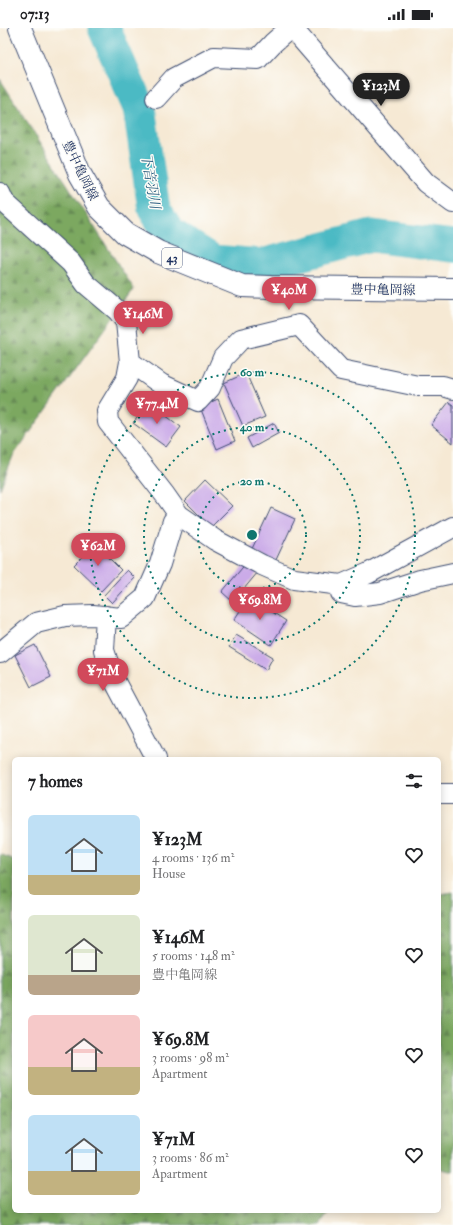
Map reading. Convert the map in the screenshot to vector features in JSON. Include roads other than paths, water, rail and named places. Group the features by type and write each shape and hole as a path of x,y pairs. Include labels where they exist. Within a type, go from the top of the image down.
{"main road":[{"name":"豊中亀岡線","path":"20,28 80,174 100,207 125,233 158,252 242,286 453,289"}],"street":[{"path":"156,98 174,78 214,57 258,59 273,43 291,28 426,183 453,203"},
{"path":"0,193 4,202 71,263 86,284 118,311 126,322 130,362 127,378 107,411 108,422 179,515 216,540 262,565 294,580 341,585 369,573 453,527"},
{"path":"130,362 161,384 198,401 210,388 223,358 241,339 299,325 340,370 418,386 444,386 453,389"},
{"path":"0,653 36,623 65,616 93,615 121,618 145,598 160,564 173,521 179,515"},
{"path":"341,585 341,593 355,596 380,593 420,580 453,573"},
{"path":"106,616 104,650 113,678 155,757"},
{"path":"441,794 453,794"}],"waterway":[{"name":"下音羽川","path":"104,28 139,108 154,209 169,233 213,261 262,265 371,236 453,246"}]}
